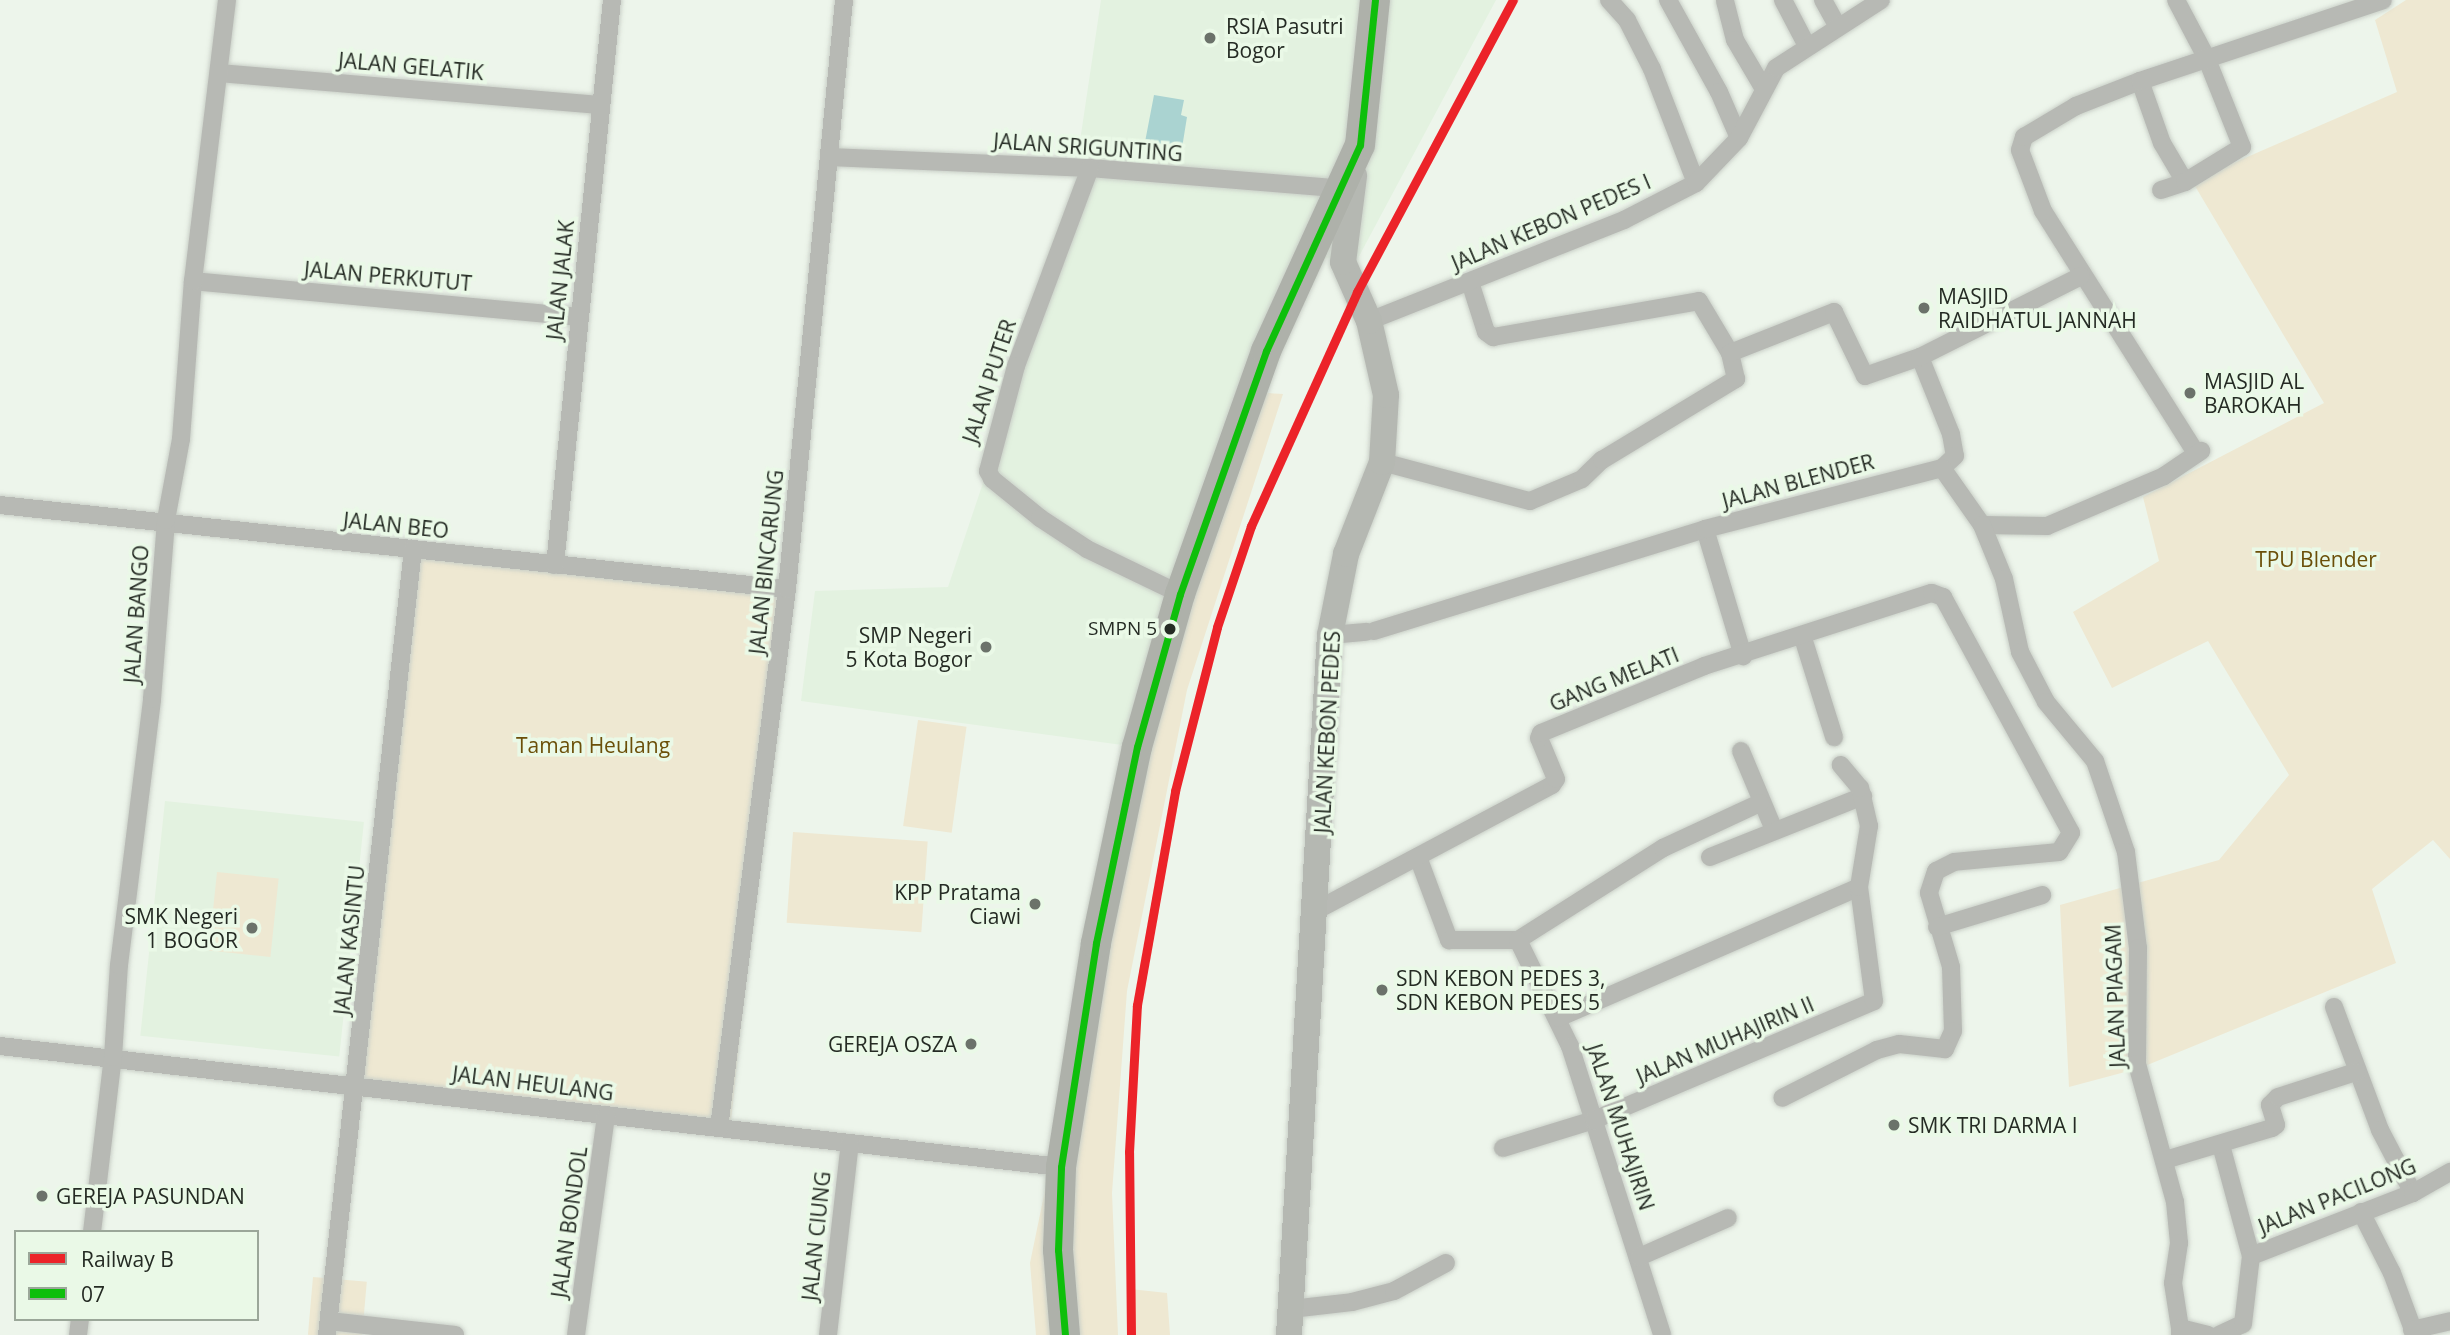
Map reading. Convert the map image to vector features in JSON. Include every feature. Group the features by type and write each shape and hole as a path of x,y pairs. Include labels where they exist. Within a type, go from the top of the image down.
{"main road":[{"path":"1065,1335 1058,1250 1061,1167 1122,813 1172,590 1266,351 1343,188 1360,145 1375,0"},
{"name":"JALAN KEBON PEDES","path":"1289,1335 1317,910 1330,635 1346,554 1382,462 1386,395 1369,321 1343,262 1347,210 1360,145"},
{"path":"1303,270 1316,259 1343,262"}],"street":[{"name":"JALAN BANGO","path":"92,1230 113,1057 118,965 152,699 166,520 181,439 193,281 227,0"},
{"name":"JALAN JALAK","path":"555,565 612,0"},
{"name":"JALAN BINCARUNG","path":"719,1128 788,589 844,0"},
{"path":"1609,0 1626,20 1652,69 1696,183"},
{"path":"1668,0 1719,92 1739,138"},
{"path":"1783,0 1806,44"},
{"path":"1823,0 1838,27"},
{"name":"JALAN KEBON PEDES I","path":"1369,321 1624,220 1696,183 1739,138 1776,68 1806,44 1881,0"},
{"path":"2161,190 2185,182 2242,147 2206,57 2176,0"},
{"path":"1920,357 1951,434 1955,456 1941,468 1982,525 2047,526 2164,476 2198,452 2081,276 2043,211 2020,150 2024,137 2076,106 2140,81 2206,57 2252,47 2383,0"},
{"path":"1725,1 1735,40 1763,89"},
{"name":"JALAN GELATIK","path":"219,73 600,104"},
{"path":"2140,81 2162,143 2185,182"},
{"name":"JALAN SRIGUNTING","path":"829,157 1090,168 1343,188"},
{"name":"JALAN PUTER","path":"1090,168 1016,366 988,471 992,479 1078,543 1172,590"},
{"path":"1730,353 1834,312 1866,376 1920,357 2081,276"},
{"name":"JALAN PERKUTUT","path":"193,281 579,317"},
{"path":"1382,462 1530,501 1582,479 1602,460 1736,379 1730,353 1699,301 1493,337 1486,332 1469,282"},
{"name":"JALAN BLENDER","path":"1330,635 1370,632 1705,529 1941,468"},
{"name":"JALAN BEO","path":"0,505 166,520 788,589"},
{"name":"JALAN PIAGAM","path":"1982,525 2004,579 2020,652 2046,702 2095,761 2126,852 2138,948 2137,1064 2165,1160 2179,1243 2174,1283 2180,1331"},
{"path":"1705,529 1742,656"},
{"name":"JALAN KASINTU","path":"328,1328 357,1085 413,549"},
{"name":"GANG MELATI","path":"1317,910 1552,785 1556,779 1538,738 1541,733 1704,666 1803,638 1932,593 1942,597 2071,833 2059,852 1954,862 1936,871 1929,893 1937,928"},
{"path":"1803,638 1834,737"},
{"path":"1741,751 1760,803 1774,830"},
{"path":"1558,1018 1859,887 1869,826 1863,796 1841,765"},
{"path":"1710,857 1863,796"},
{"path":"1418,856 1449,940 1518,940 1663,848 1760,803"},
{"name":"JALAN MUHAJIRIN II","path":"1503,1148 1594,1121 1874,1000 1859,887"},
{"path":"1782,1098 1877,1050 1899,1044 1945,1049 1954,1031 1951,967 1937,928 2042,895"},
{"name":"JALAN MUHAJIRIN","path":"1518,940 1558,1018 1639,1257 1662,1335"},
{"path":"2334,1007 2356,1072 2413,1193"},
{"name":"JALAN HEULANG","path":"0,1046 1061,1167"},
{"path":"2165,1160 2272,1128 2276,1125 2270,1105 2278,1097 2356,1072"},
{"name":"JALAN BONDOL","path":"576,1335 606,1115"},
{"name":"JALAN CIUNG","path":"828,1335 850,1143"},
{"path":"2221,1145 2251,1256"},
{"name":"JALAN PACILONG","path":"2219,1335 2243,1324 2251,1256 2413,1193 2450,1172"},
{"path":"2361,1212 2392,1273 2413,1332 2450,1321"},
{"path":"1639,1257 1728,1218"},
{"path":"1291,1309 1352,1302 1394,1291 1446,1263"},
{"path":"328,1328 454,1335"},
{"path":"2180,1331 2208,1335"}],"shaded area":[{"path":"1101,0 1496,0 1349,275 1331,258 1316,259 1303,270 1137,747 801,701 815,591 948,587 1088,171 1080,141"},
{"name":"SMK Negeri 1 BOGOR","path":"165,801 364,822 339,1057 140,1036"}],"green space":[{"name":"TPU Blender","path":"2406,0 2450,0 2450,859 2433,840 2372,889 2396,963 2140,1068 2069,1087 2060,905 2219,860 2289,775 2208,641 2112,688 2073,612 2159,561 2143,497 2324,403 2192,181 2397,92 2375,20"},
{"path":"1251,392 1283,394 1187,690 1127,991 1112,1193 1118,1335 1036,1335 1030,1263 1096,943"},
{"name":"Taman Heulang","path":"413,549 787,588 730,1126 356,1087"},
{"path":"918,720 967,727 952,833 903,826"},
{"path":"793,832 928,841 921,932 787,923"},
{"path":"217,872 279,878 270,957 209,951"},
{"path":"313,1277 367,1282 362,1335 308,1335"},
{"path":"1130,1289 1167,1293 1170,1335 1133,1335"}],"water":[{"path":"1154,95 1184,100 1181,115 1187,117 1182,148 1145,142"}],"rail line":[{"name":"B","path":"1131,1335 1129,1152 1137,1005 1175,791 1217,627 1251,526 1357,292 1513,0"}],"transit line":[{"name":"07","path":"1065,1335 1058,1250 1061,1167 1096,943 1137,747 1180,594 1266,351 1360,145 1375,0"}],"place":[{"name":"RSIA Pasutri Bogor","path":"1210,38"},
{"name":"MASJID RAIDHATUL JANNAH","path":"1924,308"},
{"name":"MASJID AL BAROKAH","path":"2190,393"},
{"name":"SMPN 5","path":"1170,629"},
{"name":"SMP Negeri 5 Kota Bogor","path":"986,647"},
{"name":"KPP Pratama Ciawi","path":"1035,904"},
{"name":"SMK Negeri 1 BOGOR","path":"252,928"},
{"name":"SDN KEBON PEDES 3, SDN KEBON PEDES 5","path":"1382,990"},
{"name":"GEREJA OSZA","path":"971,1044"},
{"name":"SMK TRI DARMA I","path":"1894,1125"},
{"name":"GEREJA PASUNDAN","path":"42,1196"}]}
